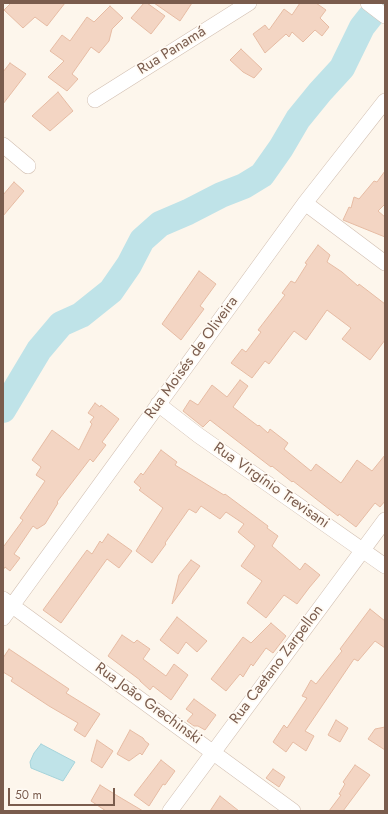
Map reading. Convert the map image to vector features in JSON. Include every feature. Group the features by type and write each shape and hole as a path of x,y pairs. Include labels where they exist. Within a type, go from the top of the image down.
{"street":[{"name":"Rua Panamá","path":"95,100 249,3"},
{"path":"368,3 385,16"},
{"name":"Rua Moisés de Oliveira","path":"3,618 8,602 158,404 305,204 385,101"},
{"path":"3,145 28,166"},
{"path":"305,204 385,263"},
{"name":"Rua Virgínio Trevisani","path":"158,404 198,435 385,566"},
{"name":"Rua Caetano Zarpellon","path":"170,811 385,520"},
{"name":"Rua João Grechinski","path":"8,602 293,811"}],"water":[{"path":"41,744 75,762 63,781 31,768 30,762 34,753"}],"building":[{"path":"11,3 65,3 47,26 35,17 23,28 4,10"},
{"path":"144,3 147,3 165,16 151,34 131,18"},
{"path":"154,3 192,3 180,21"},
{"path":"300,3 316,3 326,10 320,18 329,27 322,36 315,30 303,42 292,32 289,37 286,34 265,53 253,34 265,25 269,30 284,9 292,15"},
{"path":"110,6 123,18 112,29 109,41 99,53 91,47 72,74 78,79 67,91 48,77 64,61 50,51 62,35 70,41 87,17 94,22"},
{"path":"241,49 262,69 254,78 243,72 230,60"},
{"path":"10,63 26,74 3,104 3,72"},
{"path":"58,92 73,111 50,131 32,116"},
{"path":"385,171 385,204 378,211 385,217 385,237 343,220 349,207 351,208 354,197 359,199 374,181 377,182"},
{"path":"14,182 24,191 3,216 3,195"},
{"path":"318,245 330,255 327,262 342,272 358,286 359,284 385,304 385,340 370,360 342,339 351,328 327,310 306,340 294,331 269,364 265,361 252,378 231,363 242,349 246,352 261,332 258,330 285,295 282,293 291,281 295,283 307,264 305,263"},
{"path":"199,271 216,284 200,306 204,309 181,340 162,324"},
{"path":"240,380 248,386 233,407 268,433 270,429 288,443 284,449 311,471 316,464 341,483 357,460 372,471 385,455 385,501 380,507 375,503 356,527 339,514 338,516 272,466 271,467 210,420 203,427 183,411 190,400 198,405 212,385 227,397"},
{"path":"95,403 100,407 101,405 119,419 102,442 106,445 93,462 90,459 57,502 58,503 45,524 37,529 33,526 14,554 20,558 10,571 5,567 3,570 3,545 4,546 23,520 20,518 45,481 36,475 41,467 32,460 52,430 79,450 92,424 90,422 94,417 88,413"},
{"path":"161,450 177,462 175,465 224,495 225,494 268,526 267,528 278,536 272,546 300,570 305,563 320,575 297,604 284,595 266,618 247,603 262,581 241,566 255,546 238,532 244,524 226,512 220,519 201,506 196,513 189,509 152,563 136,551 163,508 139,490 141,488 134,482 141,473 143,475"},
{"path":"108,534 132,551 119,568 107,559 61,623 43,610 87,550 92,554 100,541 102,543"},
{"path":"191,560 200,566 172,604 179,575"},
{"path":"370,609 385,621 385,648 375,641 358,661 354,659 305,731 314,736 306,751 293,742 286,752 273,742 284,725 287,728 307,698 302,696 311,680 316,684 342,651 340,649"},
{"path":"177,617 207,641 197,652 186,642 178,654 160,640"},
{"path":"271,623 286,636 273,653 266,648 253,666 251,664 243,677 240,674 226,691 211,679 243,637 251,643"},
{"path":"122,635 134,643 137,640 150,649 143,659 166,676 174,664 188,675 171,700 153,686 150,690 140,680 108,656"},
{"path":"9,649 69,689 66,693 100,714 85,737 74,730 78,723 11,681 13,678 3,672 3,658"},
{"path":"194,699 216,715 205,730 198,726 194,726 187,721 193,714 186,709"},
{"path":"336,720 348,728 340,742 328,735"},
{"path":"385,727 385,750 368,739 375,729"},
{"path":"130,730 143,738 149,744 142,755 140,753 129,761 117,754"},
{"path":"97,740 113,751 102,768 91,761"},
{"path":"161,760 175,771 165,785 163,784 149,806 134,795"},
{"path":"355,765 370,775 343,811 329,811 341,795 339,794 345,784 343,782"},
{"path":"273,769 285,777 279,787 266,778"},
{"path":"100,785 143,811 106,811 91,801"},
{"path":"220,796 239,811 210,811"}],"waterway":[{"path":"3,410 39,350 61,324 81,315 111,291 129,265 142,240 160,224 221,195 244,186 262,175 281,148 298,119 342,68 362,27 381,3"}]}
